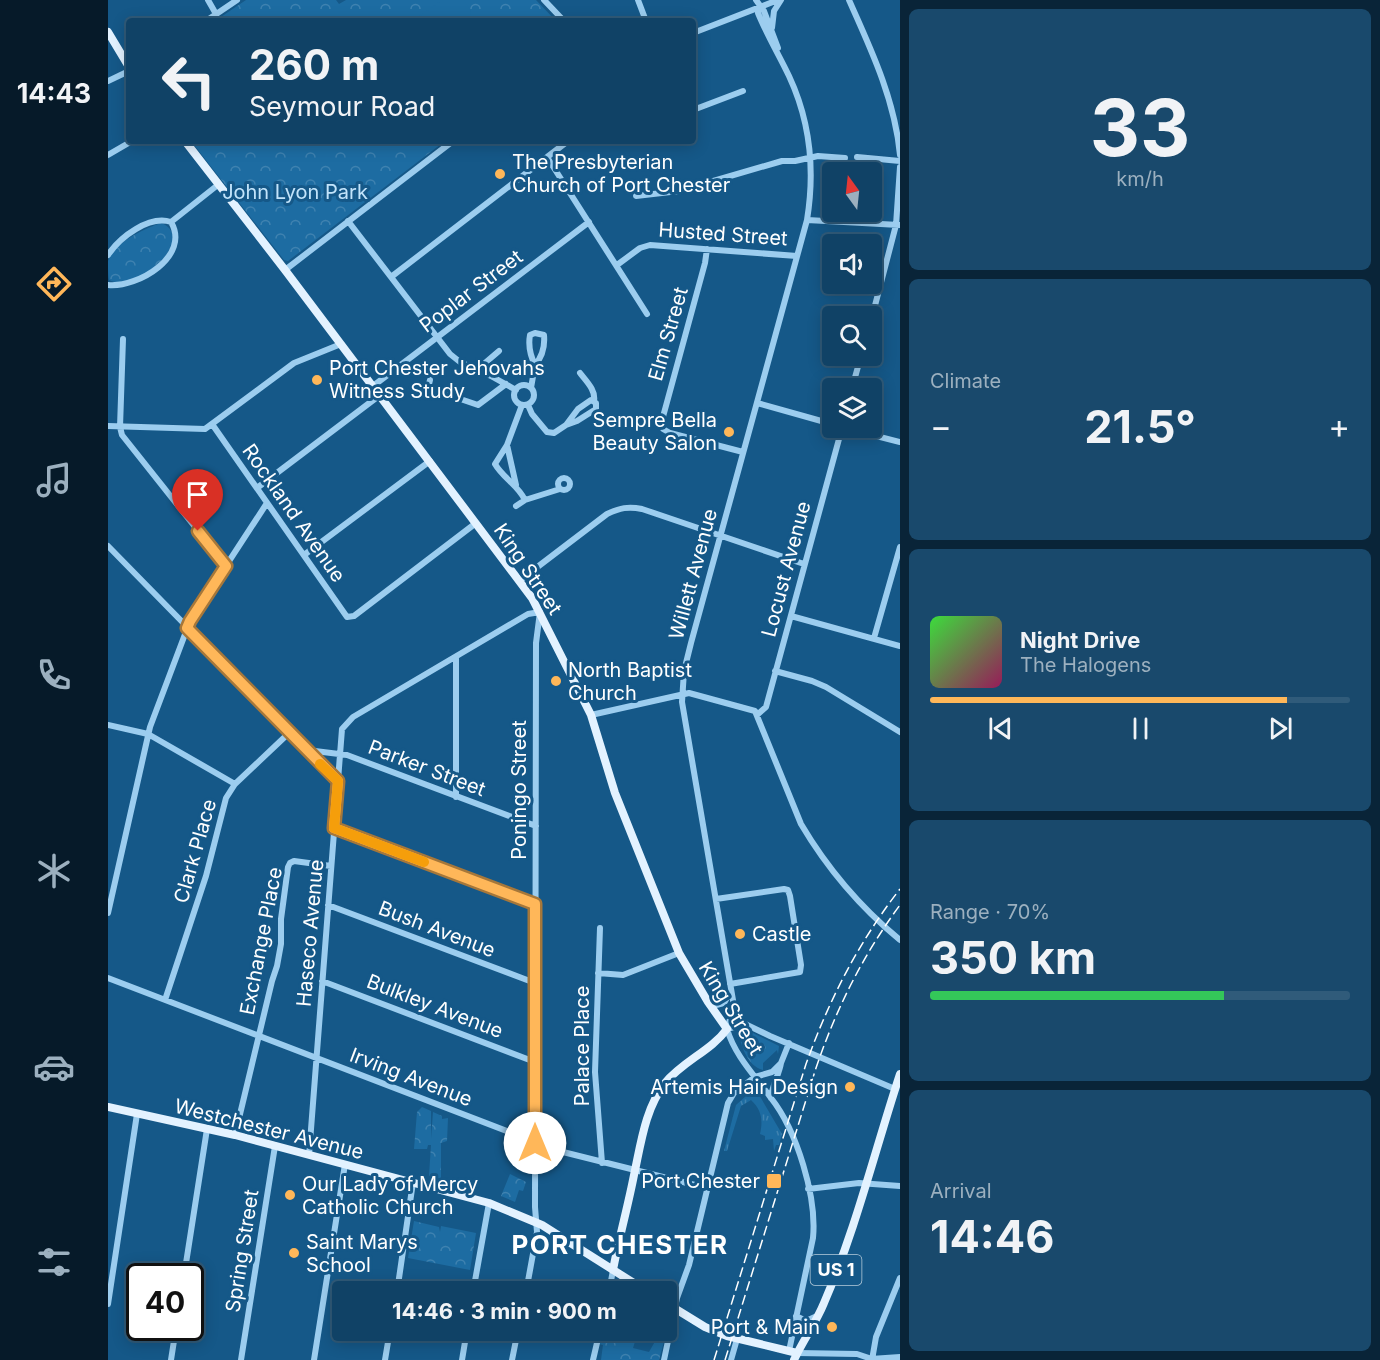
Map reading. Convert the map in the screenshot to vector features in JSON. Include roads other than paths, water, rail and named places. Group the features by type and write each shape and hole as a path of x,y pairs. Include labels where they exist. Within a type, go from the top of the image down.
{"main road":[{"path":"108,32 126,64"},
{"name":"King Street","path":"187,144 430,461 540,612 591,715 615,793 679,953 727,1029"},
{"path":"613,1270 645,1125 657,1094 675,1072 719,1039 727,1029"},
{"name":"US 1","path":"793,1355 818,1316 830,1288 867,1184 900,1074"},
{"name":"Westchester Avenue","path":"108,1107 235,1135 489,1203 535,1221 630,1281"},
{"path":"677,1310 705,1327 793,1355"}],"street":[{"path":"208,0 216,15"},
{"path":"212,18 237,0"},
{"path":"544,0 561,18"},
{"path":"638,0 645,18"},
{"name":"Willett Avenue","path":"756,0 767,33 783,63"},
{"path":"696,32 779,0"},
{"path":"772,32 774,11 779,0"},
{"path":"849,0 881,74 896,127 900,155"},
{"name":"Willett Avenue","path":"727,1029 734,1006 682,694 684,671 807,220 811,182 810,157 803,115 764,11 759,7"},
{"path":"108,81 126,71"},
{"path":"696,109 743,91"},
{"path":"108,155 127,144"},
{"path":"285,270 449,144"},
{"path":"391,277 564,144"},
{"path":"636,196 679,191 773,162 818,156 845,158"},
{"path":"547,157 647,314"},
{"path":"857,158 900,161"},
{"path":"875,306 898,225 900,167"},
{"path":"171,222 219,184"},
{"path":"108,255 118,243 136,229 159,220 171,222 175,228 176,242 170,255 145,276 132,283 108,285"},
{"path":"807,220 898,225"},
{"path":"348,221 455,359 516,390"},
{"name":"Poplar Street","path":"373,386 589,222"},
{"name":"Husted Street","path":"617,265 640,248 650,244 797,255"},
{"name":"Elm Street","path":"707,249 662,427 670,433 743,452"},
{"path":"516,485 507,480 495,464 507,445 525,405 534,396 531,388 535,365 542,354 545,339 540,333 530,334 529,338 531,357 535,365"},
{"path":"123,339 120,427 126,442 226,566"},
{"path":"108,426 205,429 294,363 341,344"},
{"path":"478,369 499,351"},
{"path":"531,388 521,386 516,390 514,398 525,405 547,432 554,434 566,425 594,411 597,406 593,391 580,374"},
{"path":"430,380 428,388 472,404 481,404 506,384"},
{"path":"257,488 380,395"},
{"path":"566,425 587,401 594,400"},
{"path":"757,403 822,421"},
{"name":"Rockland Avenue","path":"212,424 344,614 350,618 476,524"},
{"name":"Locust Avenue","path":"757,715 766,707 804,564 841,438"},
{"path":"882,438 900,442"},
{"path":"507,445 516,485 525,500"},
{"path":"304,555 430,461"},
{"path":"516,506 525,500 560,489"},
{"path":"108,913 148,734 187,628 267,503"},
{"path":"519,581 608,514 620,508 630,507 642,509 804,564"},
{"path":"108,546 338,781"},
{"path":"874,638 900,547"},
{"name":"Haseco Avenue","path":"309,1155 342,729 345,723 528,614 540,612"},
{"name":"Poningo Street","path":"528,1281 537,1233 535,1221 536,643 540,612"},
{"path":"791,616 900,646"},
{"path":"456,658 456,797"},
{"path":"775,672 812,681 826,687 900,732"},
{"path":"591,715 689,693 754,711 808,836 856,901 900,939"},
{"path":"108,725 148,734 235,784"},
{"name":"Clark Place","path":"165,1000 206,876 226,798 235,784 290,732"},
{"name":"Parker Street","path":"306,750 340,754 536,826"},
{"path":"334,828 535,904"},
{"name":"Exchange Place","path":"235,1135 279,955 282,909 290,863 294,861 331,866"},
{"path":"708,1002 716,1005 724,1003 731,987 800,972 801,965 789,892 784,889 716,899"},
{"name":"Bush Avenue","path":"328,905 535,983"},
{"name":"Palace Place","path":"600,928 595,1072 602,1163"},
{"path":"598,973 623,975 679,953"},
{"name":"Irving Avenue","path":"108,978 543,1147 707,1188"},
{"name":"Bulkley Avenue","path":"322,981 535,1062"},
{"path":"727,1029 745,1024 895,1089"},
{"name":"King Street","path":"727,1029 731,1045 771,1098 792,1136 812,1208 813,1238 796,1317 793,1355"},
{"name":"King Street","path":"771,1098 772,1088 789,1044"},
{"path":"677,1303 689,1265 728,1103 734,1093 755,1077 772,1072 781,1063"},
{"path":"108,1304 111,1267 137,1114"},
{"path":"186,1263 207,1128"},
{"name":"Spring Street","path":"241,1360 275,1146"},
{"path":"314,1360 345,1164"},
{"path":"399,1281 413,1182"},
{"path":"808,1189 867,1184 900,1186"},
{"path":"475,1281 489,1203"},
{"path":"611,1281 613,1270"},
{"path":"871,1360 876,1337 900,1278"},
{"path":"796,1317 806,1321 818,1316"},
{"path":"732,1360 737,1339"},
{"path":"171,1360 174,1341"},
{"path":"385,1360 388,1341"},
{"path":"462,1360 465,1341"},
{"path":"512,1360 516,1341"},
{"path":"593,1360 597,1341"},
{"path":"664,1360 668,1341"},
{"path":"793,1355 857,1354 871,1360 900,1357"},
{"path":"793,1355 806,1360"}],"railway":[{"path":"714,1360 815,1040 858,951 900,889"},
{"path":"725,1360 824,1046 862,963 900,905"}],"place":[{"name":"The Presbyterian Church of Port Chester","path":"500,174"},
{"name":"Port Chester Jehovahs Witness Study","path":"317,380"},
{"name":"Sempre Bella Beauty Salon","path":"729,432"},
{"name":"North Baptist Church","path":"556,681"},
{"name":"Castle","path":"740,934"},
{"name":"Artemis Hair Design","path":"850,1087"},
{"name":"Port Chester","path":"774,1181"},
{"name":"Our Lady of Mercy Catholic Church","path":"290,1195"},
{"name":"Saint Marys School","path":"294,1253"},
{"name":"Port & Main","path":"832,1327"}],"district":[{"name":"PORT CHESTER","path":"620,1245"}],"park label":[{"name":"John Lyon Park","path":"295,192"}]}
